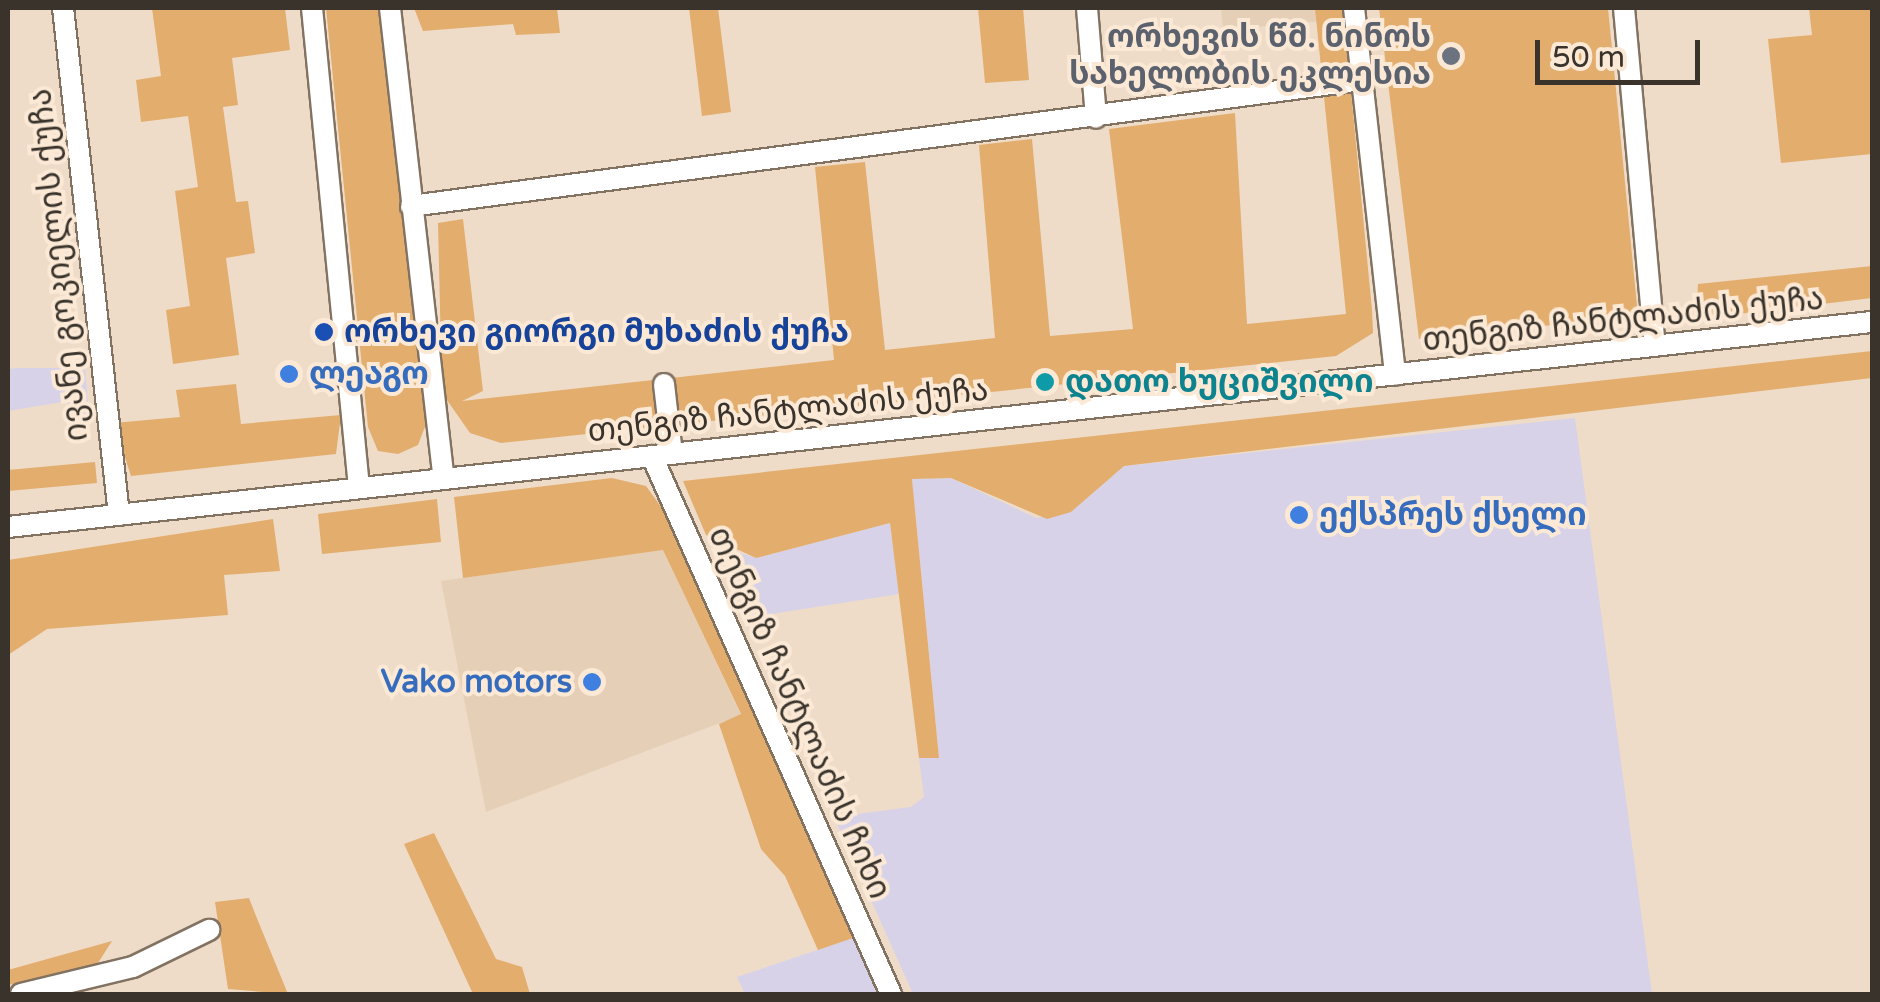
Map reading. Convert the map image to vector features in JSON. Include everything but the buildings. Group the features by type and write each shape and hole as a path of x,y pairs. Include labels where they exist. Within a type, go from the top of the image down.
{"street":[{"name":"ივანე გოკიელის ქუჩა","path":"62,8 119,514"},
{"path":"312,8 358,488"},
{"path":"390,8 444,479"},
{"path":"1086,8 1096,118"},
{"path":"1354,8 1395,375"},
{"path":"1624,8 1655,346"},
{"path":"411,206 1362,80"},
{"name":"თენგიზ ჩანტლაძის ქუჩა","path":"8,526 1872,322"},
{"name":"თენგიზ ჩანტლაძის ჩიხი","path":"664,384 662,455 891,994"},
{"path":"20,994 133,967 209,930"}],"shaded area":[{"path":"152,8 285,8 290,50 232,58 238,105 223,107 236,202 248,201 255,253 226,258 239,355 173,364 166,310 190,306 175,191 198,187 188,116 141,122 136,80 161,76"},
{"path":"326,8 382,8 426,424 418,445 398,454 378,451 368,427"},
{"path":"414,8 557,8 560,33 516,35 513,24 423,31"},
{"path":"689,8 718,8 731,112 702,116"},
{"path":"978,8 1023,8 1029,80 985,83"},
{"path":"1221,8 1331,8 1332,20 1223,30"},
{"path":"1315,8 1343,8 1372,310 1373,333 1336,356 501,443 470,433 442,393 438,223 463,219 483,391 462,401 834,360 815,167 865,162 885,350 995,338 979,145 1032,139 1050,336 1133,329 1109,129 1235,113 1247,324 1346,314"},
{"path":"1379,8 1608,8 1638,316 1419,339"},
{"path":"1809,8 1872,8 1872,154 1781,163 1768,39 1812,35"},
{"path":"1872,266 1872,298 1696,319 1698,284"},
{"path":"1872,351 1872,378 1124,466 1071,512 1047,519 951,478 912,479 939,758 919,758 890,523 756,558 706,535 683,481"},
{"path":"85,368 89,415 69,417 68,401 8,411 8,369"},
{"path":"236,384 241,424 341,415 336,454 131,476 114,423 180,417 176,390"},
{"path":"1575,418 1652,994 913,994 834,817 911,807 924,797 919,758 939,757 912,479 951,478 1036,518 1071,512 1124,466"},
{"path":"95,462 97,483 8,491 8,470"},
{"path":"612,478 646,486 667,515 853,938 818,950 785,876 761,849 719,724 741,714 663,550 463,578 454,497"},
{"path":"437,499 441,542 322,554 318,514"},
{"path":"273,519 280,571 224,575 228,615 47,629 8,655 8,560"},
{"path":"890,523 899,594 765,615 741,553 756,558"},
{"name":"Vako motors","path":"663,550 741,715 486,812 441,581"},
{"path":"434,833 496,959 522,967 530,994 473,994 404,844"},
{"path":"249,898 288,994 228,989 215,902"},
{"path":"853,938 878,994 745,994 737,977"},
{"path":"112,941 98,963 8,985 8,970"}],"place":[{"name":"ორხევის წმ. ნინოს სახელობის ეკლესია","path":"1451,56"},
{"name":"ორხევი გიორგი მუხაძის ქუჩა","path":"324,332"},
{"name":"ლეაგო","path":"289,374"},
{"name":"დათო ხუციშვილი","path":"1045,382"},
{"name":"ექსპრეს ქსელი","path":"1299,515"},
{"name":"Vako motors","path":"592,682"}]}
